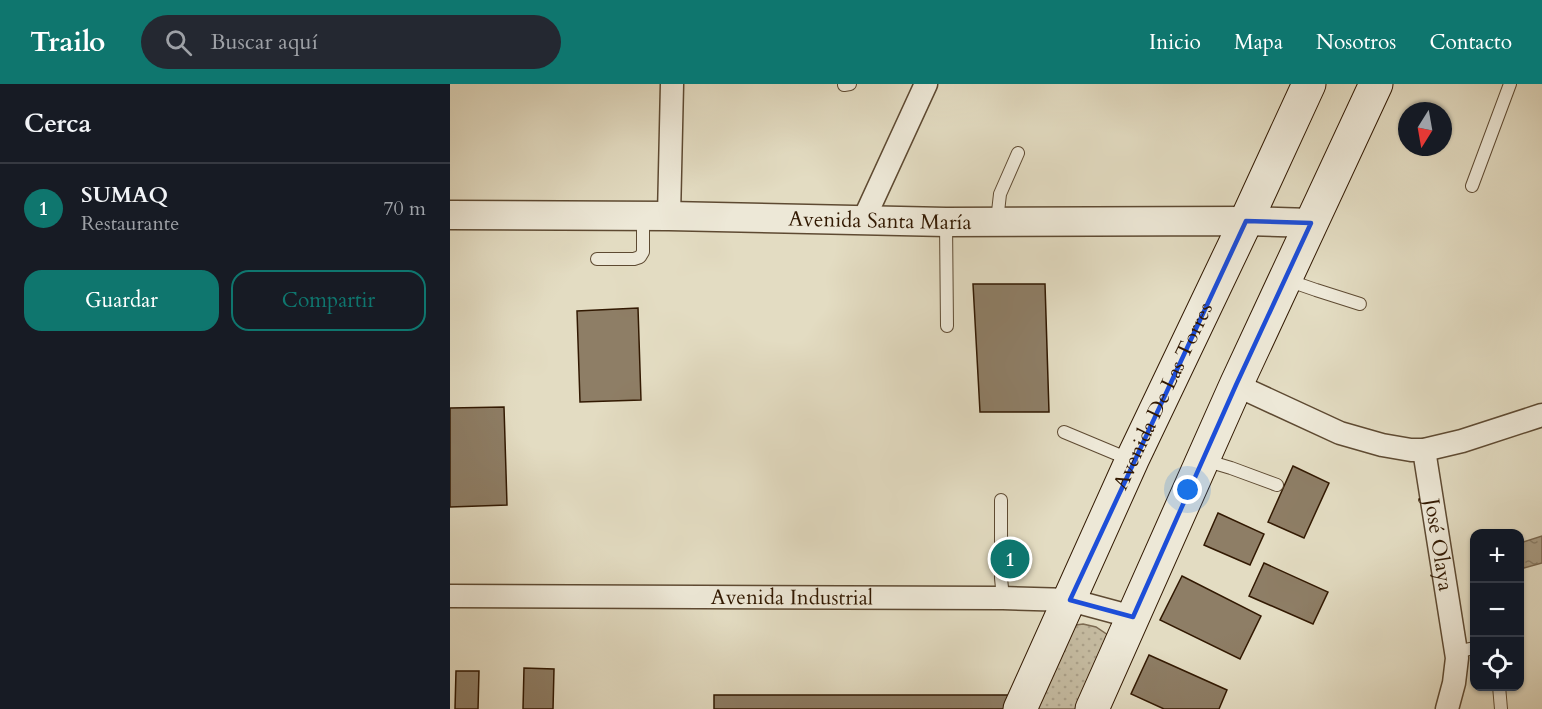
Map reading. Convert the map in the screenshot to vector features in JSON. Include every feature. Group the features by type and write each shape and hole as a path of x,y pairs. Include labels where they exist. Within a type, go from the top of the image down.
{"main road":[{"name":"Avenida De Las Torres","path":"1020,709 1132,460 1309,84"},
{"path":"1092,709 1236,385 1376,84"}],"street":[{"path":"656,216 672,84"},
{"path":"863,221 926,84"},
{"name":"Avenida Santa María","path":"450,215 656,216 946,222 1246,221 1311,223"},
{"path":"1236,385 1340,433 1382,445 1411,450 1424,450 1462,441 1542,415"},
{"name":"José Olaya","path":"1424,450 1466,653 1447,709"},
{"name":"Avenida Industrial","path":"450,596 1070,600 1133,617"}],"lane":[{"path":"1472,186 1510,84"},
{"path":"997,222 1000,194 1018,153"},
{"path":"597,259 634,260 640,257 656,216"},
{"path":"946,222 947,326"},
{"path":"1286,279 1360,304"},
{"path":"1064,432 1132,460"},
{"path":"1203,459 1276,484"},
{"path":"1001,500 1003,598"},
{"path":"1499,691 1501,709"}],"highlighted area":[{"path":"1246,221 1311,223 1236,385 1133,617 1070,600"}],"shaded area":[{"path":"1076,625 1096,627 1108,635 1083,709 1036,709 1072,629"}],"water":[{"path":"1542,536 1542,563 1524,568 1524,542"}],"building":[{"path":"973,284 1045,284 1049,412 980,412"},
{"path":"638,308 641,400 580,402 577,311"},
{"path":"504,407 507,505 450,507 450,408"},
{"path":"1293,466 1329,483 1304,538 1268,522"},
{"path":"1218,513 1264,534 1250,565 1204,545"},
{"path":"1264,563 1328,592 1313,624 1249,596"},
{"path":"1182,576 1261,616 1240,659 1160,620"},
{"path":"1149,655 1227,690 1219,709 1164,709 1131,694"},
{"path":"524,668 554,669 553,709 523,709"},
{"path":"456,671 479,671 478,709 455,709"},
{"path":"714,695 1012,695 1006,709 714,709"}],"place":[{"name":"SUMAQ","path":"1010,559"}]}
